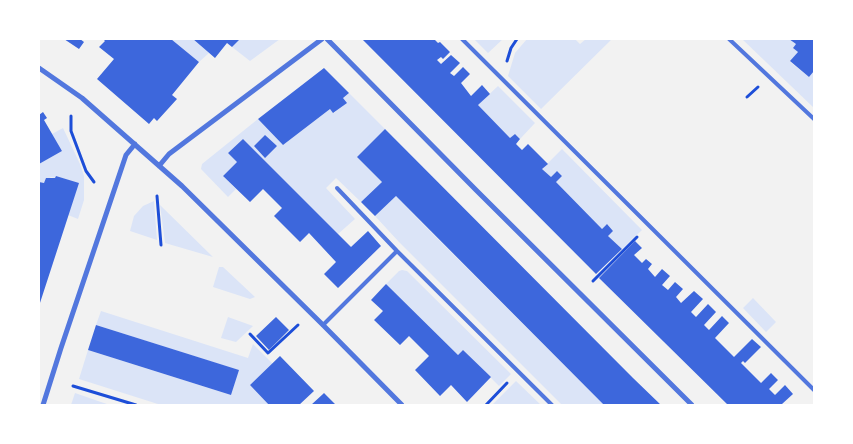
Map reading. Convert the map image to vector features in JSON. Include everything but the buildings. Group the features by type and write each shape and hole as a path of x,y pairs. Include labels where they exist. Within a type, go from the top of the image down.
{"street":[{"path":"159,166 169,154 322,39"},
{"path":"327,39 469,184 692,405"},
{"path":"39,69 82,98 182,186 402,405"},
{"path":"43,405 60,348 126,155 135,144"}],"lane":[{"path":"462,39 814,390"},
{"path":"729,39 814,119"},
{"path":"337,188 397,252 552,405"},
{"path":"323,325 397,252"}],"path":[{"path":"508,57 517,39"},
{"path":"71,116 71,131 86,172 94,182"},
{"path":"157,196 161,245"},
{"path":"593,281 649,226"},
{"path":"250,334 268,353 298,325"},
{"path":"486,405 518,372"},
{"path":"73,386 136,405"}],"shaded area":[{"path":"171,39 193,39 209,53 199,62"},
{"path":"240,39 280,39 250,61 232,47"},
{"path":"474,39 503,39 488,53"},
{"path":"527,39 575,39 580,44 586,39 612,39 541,109 508,76 515,53"},
{"path":"742,39 789,39 796,44 793,48 798,52 790,62 809,77 814,71 814,108"},
{"path":"498,86 535,123 520,139 515,134 510,138 478,105"},
{"path":"349,93 385,129 357,157 382,182 361,202 336,178 326,188 355,219 338,234 243,139 228,153 237,162 223,176 236,189 228,197 201,169 202,164 258,119 283,145 330,109 334,113 346,103 343,98"},
{"path":"63,128 84,176 84,200 78,219 68,215 78,183 56,176 55,178 51,177 44,183 39,182 39,164 62,151 52,134"},
{"path":"562,149 642,230 622,249 608,236 613,231 607,224 602,229 556,182 562,176 557,171 551,177 542,169"},
{"path":"396,196 604,405 562,405 399,242 375,216"},
{"path":"154,201 157,240 130,231 134,216 143,206"},
{"path":"160,205 213,257 165,243"},
{"path":"219,267 223,267 255,297 250,299 213,287"},
{"path":"402,270 407,271 511,374 499,386 463,350 458,355 386,284"},
{"path":"753,298 776,322 766,332 743,308"},
{"path":"101,311 248,358 253,344 273,364 250,385 269,405 161,405 79,379 88,350 231,395 238,370 96,325"},
{"path":"228,317 253,326 236,342 221,338"},
{"path":"516,381 541,405 492,405"},
{"path":"75,393 98,401 110,405 71,405"}]}
